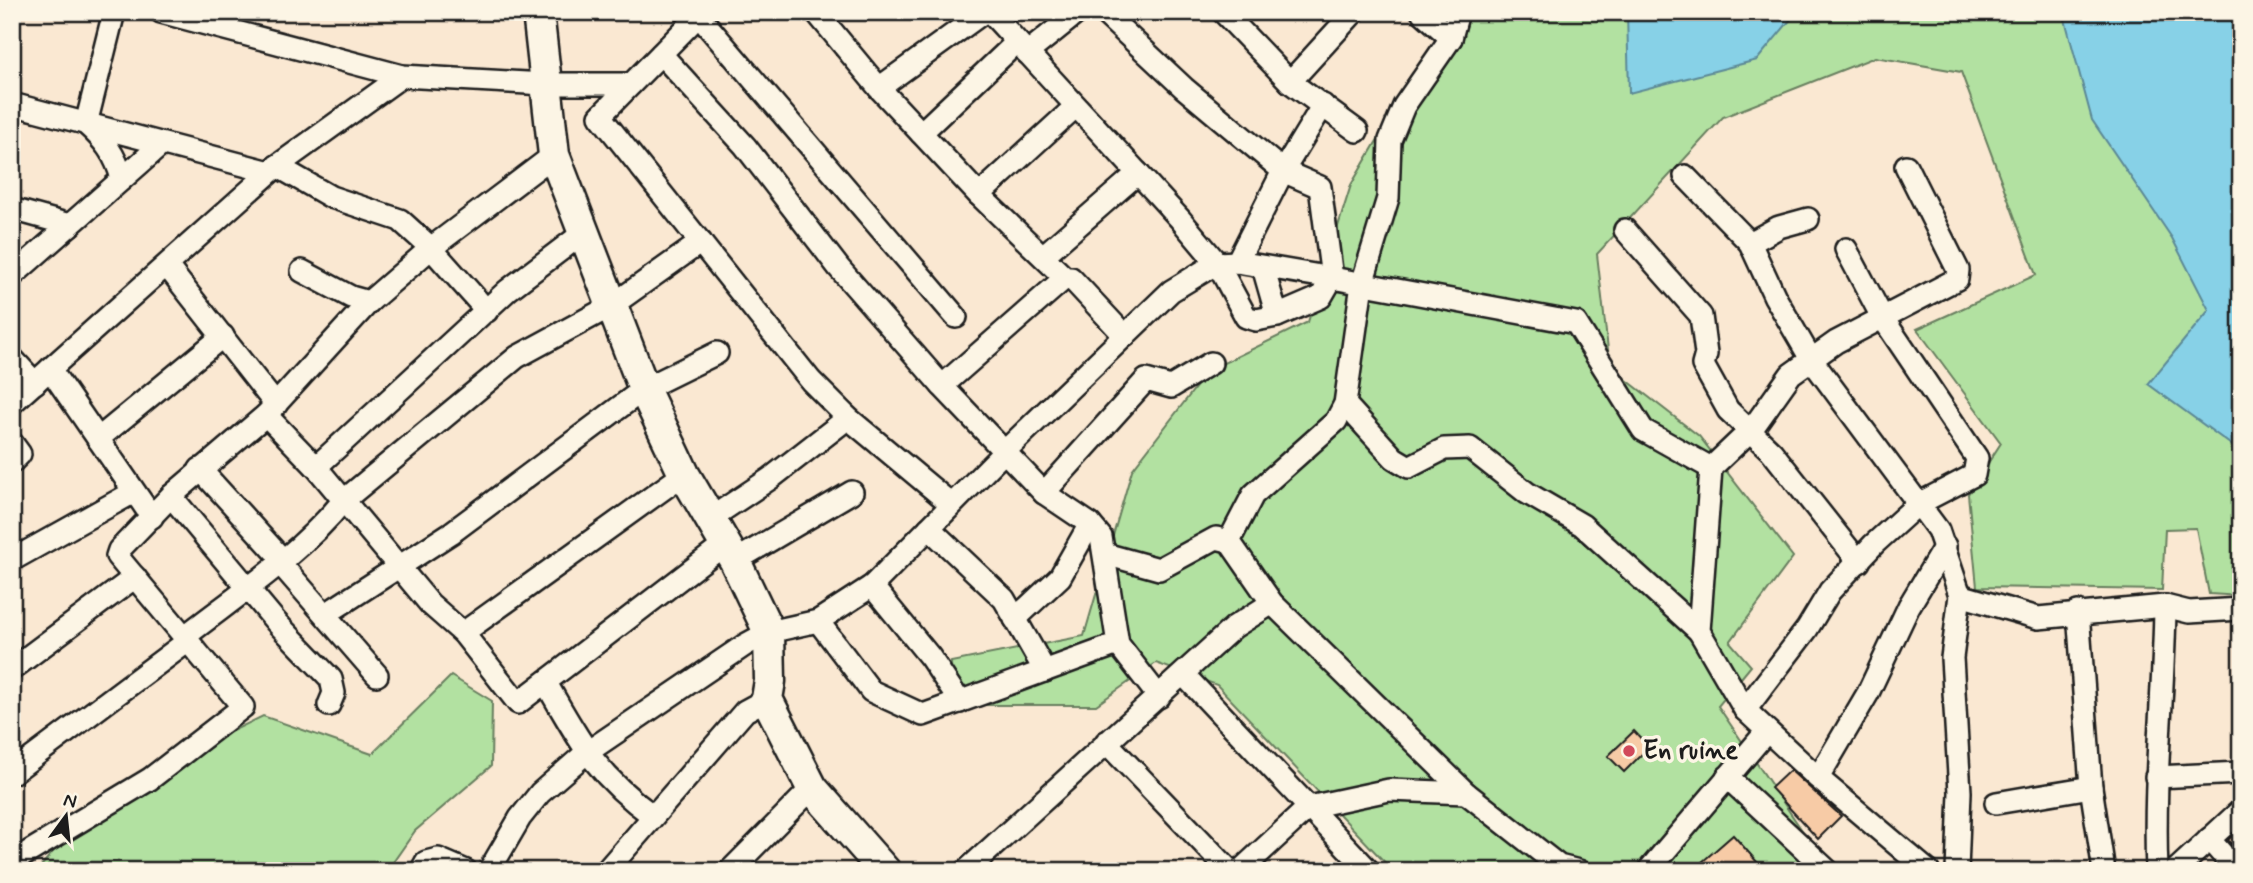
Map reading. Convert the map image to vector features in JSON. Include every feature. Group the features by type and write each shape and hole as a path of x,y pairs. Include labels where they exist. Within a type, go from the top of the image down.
{"street":[{"path":"86,124 114,12"},
{"path":"161,12 196,17 402,76 545,84 631,84"},
{"path":"538,12 554,155 644,389 684,474 730,553 769,632 770,681 767,699 812,788 885,871"},
{"path":"879,88 984,12"},
{"path":"990,12 1075,107 1227,263 1246,317 1256,320 1277,316 1321,298 1332,278 1320,187 1283,171 1184,88 1103,12"},
{"path":"921,133 1022,48 1078,12"},
{"path":"1223,12 1290,82 1356,131"},
{"path":"1290,82 1354,12"},
{"path":"1422,12 1451,38"},
{"path":"1229,541 1253,495 1336,421 1345,404 1362,284 1388,198 1390,139 1404,106 1451,38 1458,12"},
{"path":"951,504 848,418 811,381 600,116 701,14 956,317"},
{"path":"824,15 879,88 979,195 1065,278"},
{"path":"660,54 745,146 839,268 1003,453 1044,493 1090,524 1101,537 1118,644 1159,697"},
{"path":"12,403 273,169 402,76"},
{"path":"12,104 162,144 273,169 331,197 400,220 431,248 487,311"},
{"path":"489,871 527,808 586,753 769,632 818,621 872,586 951,504 1171,291 1227,263 1323,106"},
{"path":"979,195 1075,107"},
{"path":"86,124 103,139 113,153 122,179"},
{"path":"12,275 162,144"},
{"path":"12,862 150,779 243,707 117,553 200,469 271,410 369,302 431,248 554,155"},
{"path":"1699,631 1711,468 1752,429 1791,374 1882,317 1949,285 1958,275 1906,166"},
{"path":"1043,256 1138,173"},
{"path":"1685,176 1750,243 1787,320 1811,359 1938,530 1945,546 1960,595 1952,657 1960,792 1957,871"},
{"path":"12,209 69,225"},
{"path":"1750,243 1779,227 1808,219"},
{"path":"1625,230 1701,316 1706,354 1703,365 1728,410 1752,429 1859,562"},
{"path":"316,467 508,290 583,233"},
{"path":"12,774 186,639 281,561 321,527 343,500 517,357 611,306 701,242"},
{"path":"1745,710 1807,629 1830,591 1918,504 1974,475 1977,458 1882,317 1846,249"},
{"path":"1227,263 1332,278 1576,323 1643,430 1711,468"},
{"path":"167,266 223,336 271,410 316,467 430,604 463,633 518,703 730,553 852,492"},
{"path":"1264,267 1277,316"},
{"path":"302,271 351,298 369,302"},
{"path":"942,386 1065,278 1071,278 1125,336"},
{"path":"98,439 223,336"},
{"path":"326,614 399,564 451,533 644,389 717,353"},
{"path":"12,358 42,376 98,439 152,517"},
{"path":"1044,493 1146,380 1171,387 1211,363"},
{"path":"1345,404 1394,458 1409,467 1444,449 1470,448 1527,493 1582,525 1699,631 1745,710 1818,778 1928,871"},
{"path":"710,518 781,471 848,418"},
{"path":"12,443 20,454 12,463"},
{"path":"200,469 377,675"},
{"path":"463,633 684,474"},
{"path":"12,559 134,492"},
{"path":"171,496 331,679 334,693 329,705"},
{"path":"1015,619 1060,577 1090,524"},
{"path":"929,528 1004,598 1045,671"},
{"path":"1105,554 1159,569 1216,538 1229,541 1272,603 1466,793 1563,869"},
{"path":"1818,778 1868,692 1909,606 1945,546"},
{"path":"12,669 135,577"},
{"path":"872,586 930,657 960,702"},
{"path":"1960,595 2038,618 2078,612 2165,606 2189,612 2241,610"},
{"path":"966,871 1234,627 1272,603"},
{"path":"2157,871 2156,777 2163,706 2165,606"},
{"path":"2078,612 2091,787 2104,871"},
{"path":"818,621 871,691 923,715 1118,644"},
{"path":"1184,675 1369,871"},
{"path":"545,684 586,753 613,786 653,816"},
{"path":"606,871 745,711 767,699"},
{"path":"1648,871 1767,731"},
{"path":"1106,742 1230,871"},
{"path":"2156,777 2241,774"},
{"path":"1727,777 1828,871"},
{"path":"1996,803 2091,787"},
{"path":"730,871 812,788"},
{"path":"1240,871 1309,807 1389,790 1466,793"},
{"path":"2175,871 2241,810"},
{"path":"2209,839 2237,871"},
{"path":"421,871 426,862 438,859 466,871"}],"green space":[{"path":"1453,12 2241,12 2241,596 2209,594 2196,528 2165,529 2162,590 1977,587 1968,494 2001,443 1917,329 2036,275 1961,72 1875,57 1723,117 1597,254 1610,367 1699,436 1793,557 1730,642 1751,666 1718,706 1814,848 1797,871 1393,871 1217,685 1156,663 1096,705 952,705 951,662 1084,636 1132,470 1209,370 1308,322 1351,185"},
{"path":"451,676 492,701 491,766 415,831 387,871 37,871 99,796 263,716 372,754"}],"water":[{"path":"1627,12 1797,12 1757,60 1629,93"},
{"path":"2063,12 2241,12 2241,452 2148,384 2209,310 2172,238 2092,120"}],"building":[{"name":"En ruine","path":"1634,731 1649,747 1624,772 1608,756"},
{"path":"1790,770 1841,816 1818,839 1771,788"},
{"path":"2241,828 2241,855 2228,840"},
{"path":"1733,835 1765,871 1710,871 1702,862"}],"place":[{"name":"En ruine","path":"1629,751"}]}
